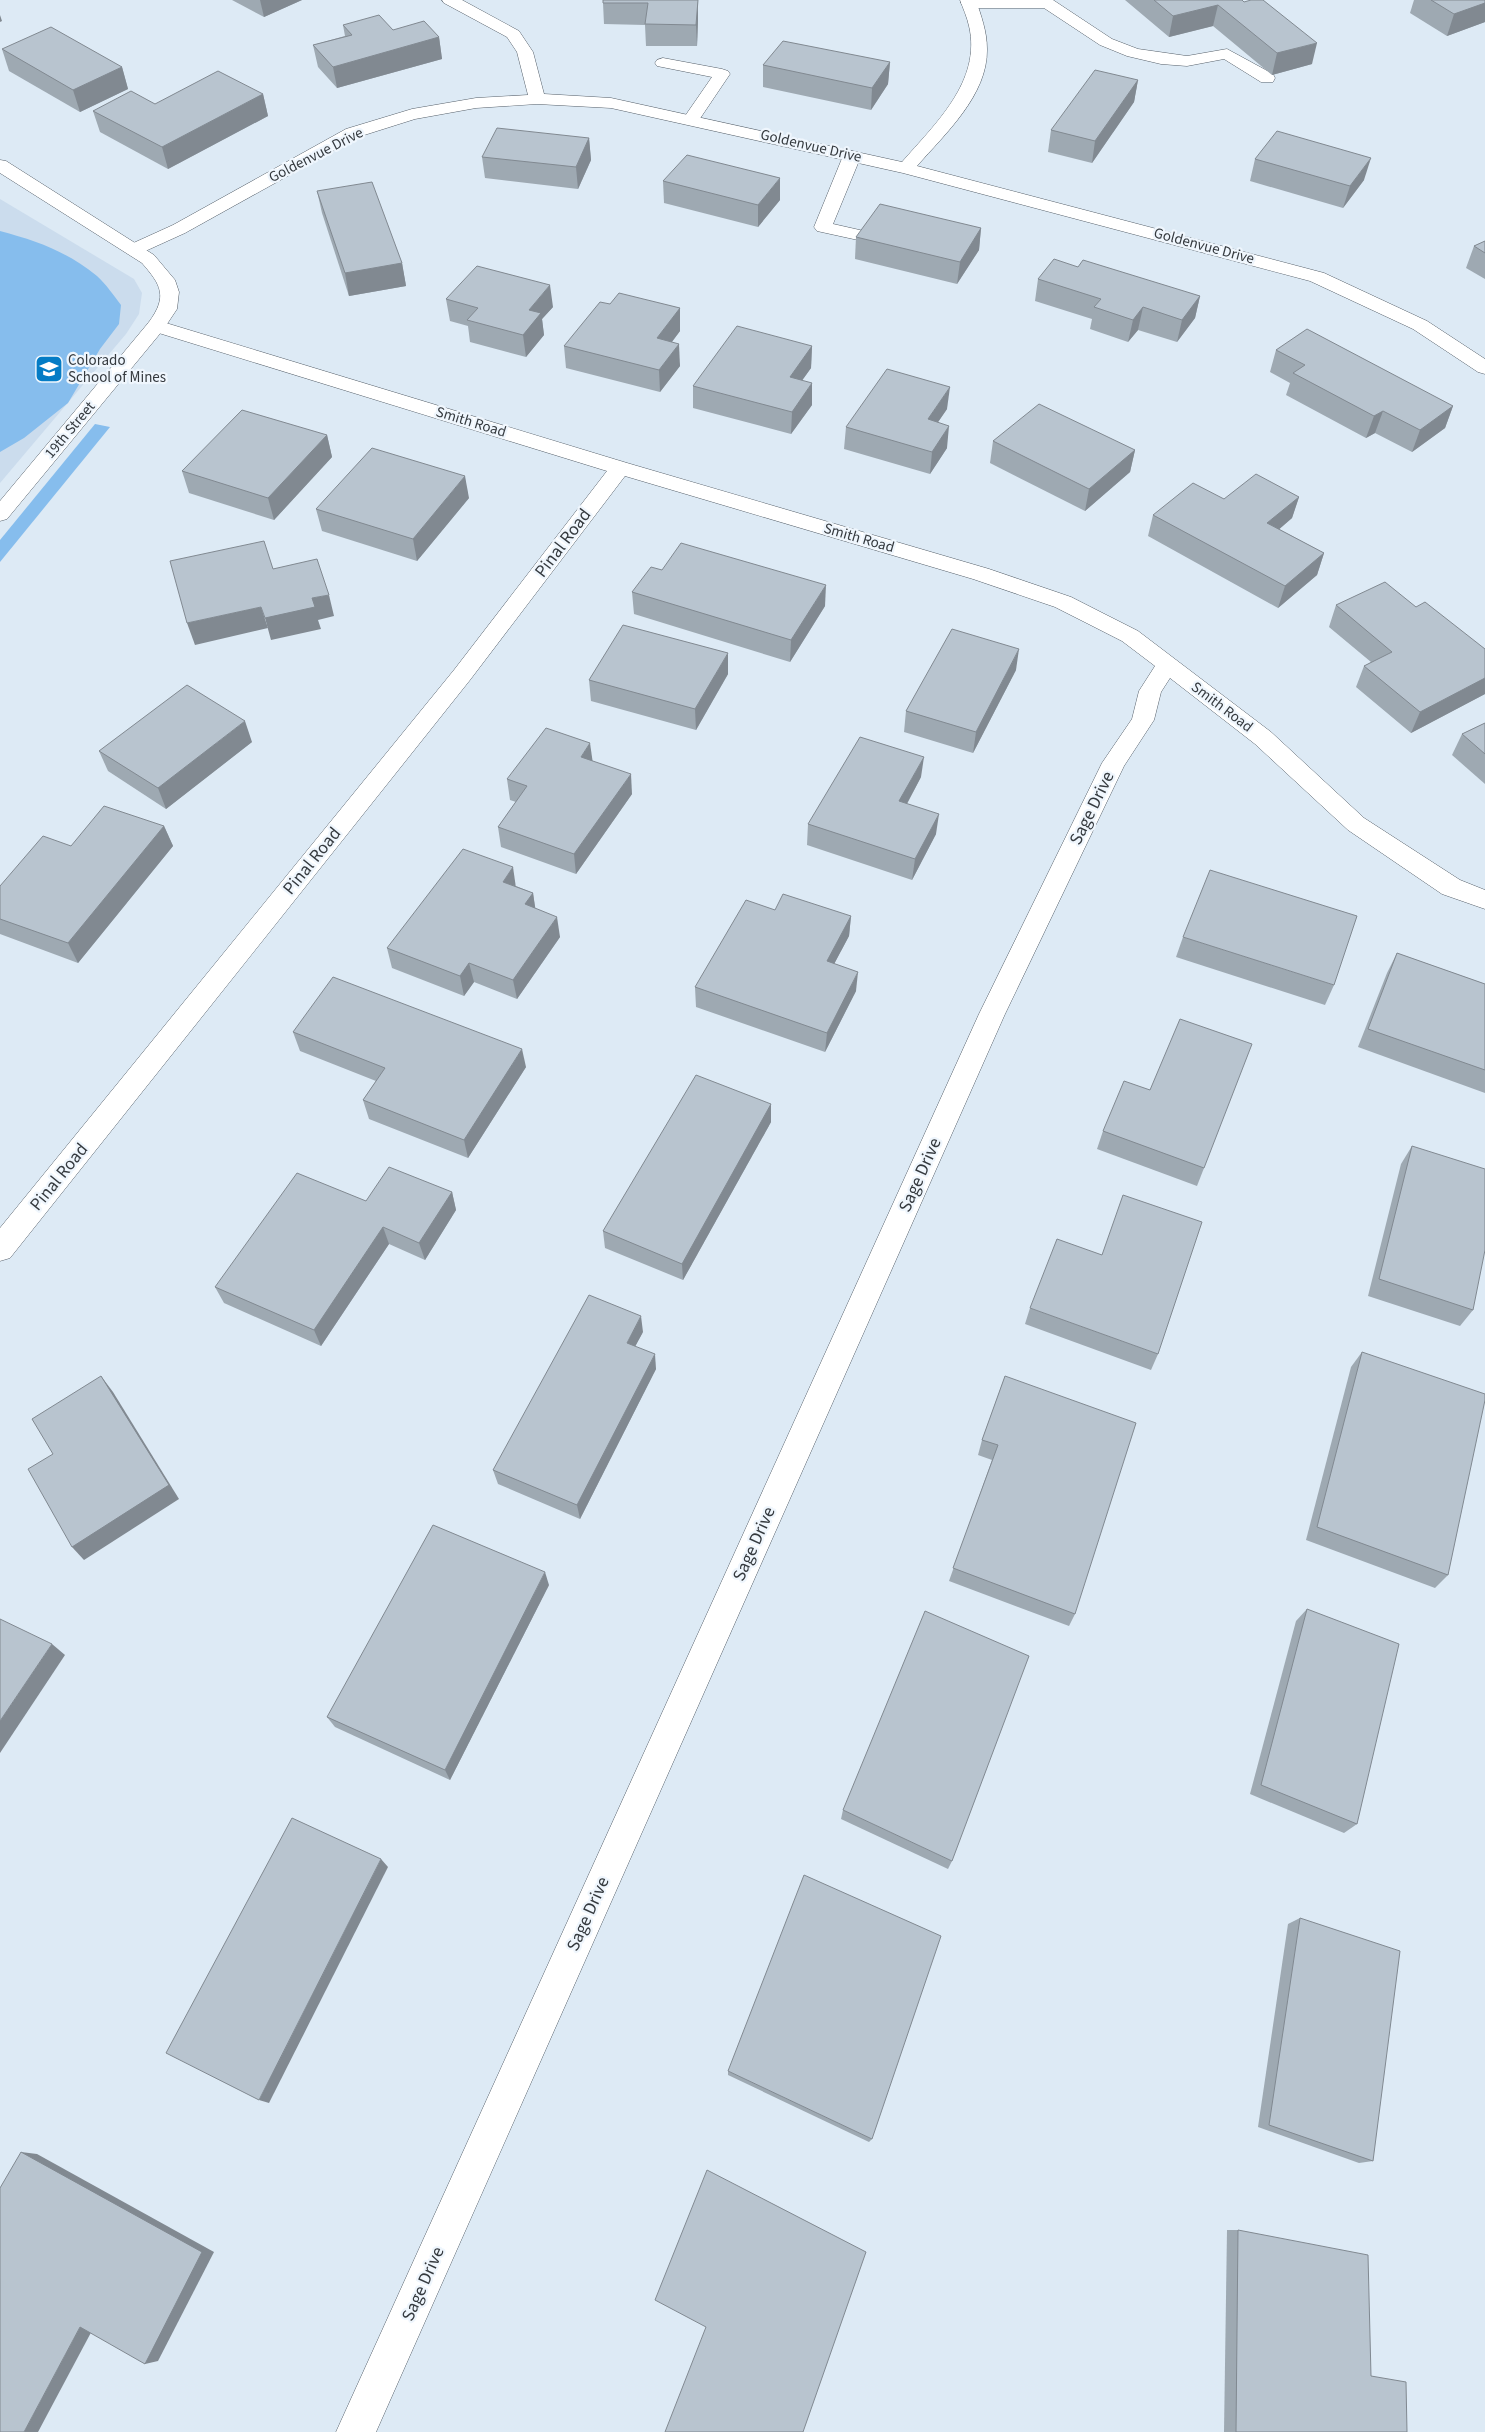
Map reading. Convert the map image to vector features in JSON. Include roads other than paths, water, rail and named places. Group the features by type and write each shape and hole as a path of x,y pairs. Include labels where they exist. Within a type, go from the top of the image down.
{"street":[{"path":"450,0 513,34 525,52 537,99"},
{"path":"906,168 956,110 975,78 980,50 974,14 968,1 1047,3 1106,42 1133,53 1160,59 1187,61 1227,54 1267,78"},
{"path":"663,63 722,74 691,119"},
{"name":"Goldenvue Drive","path":"135,249 179,229 352,133 421,113 476,103 537,99 611,104 691,119 906,168 1317,277 1420,325 1485,368"},
{"path":"852,156 823,227 858,235"},
{"name":"19th Street","path":"0,165 135,249 157,268 166,280 170,292 168,309 156,326 0,514"},
{"name":"Smith Road","path":"156,326 620,468 981,574 1063,602 1130,636 1263,738 1356,824 1451,887 1485,900"},
{"name":"Pinal Road","path":"0,1250 462,675 620,468"},
{"name":"Sage Drive","path":"356,2432 992,1014 1114,763 1144,720 1150,691 1167,666"}],"place":[{"name":"Colorado School of Mines","path":"49,369"}]}
